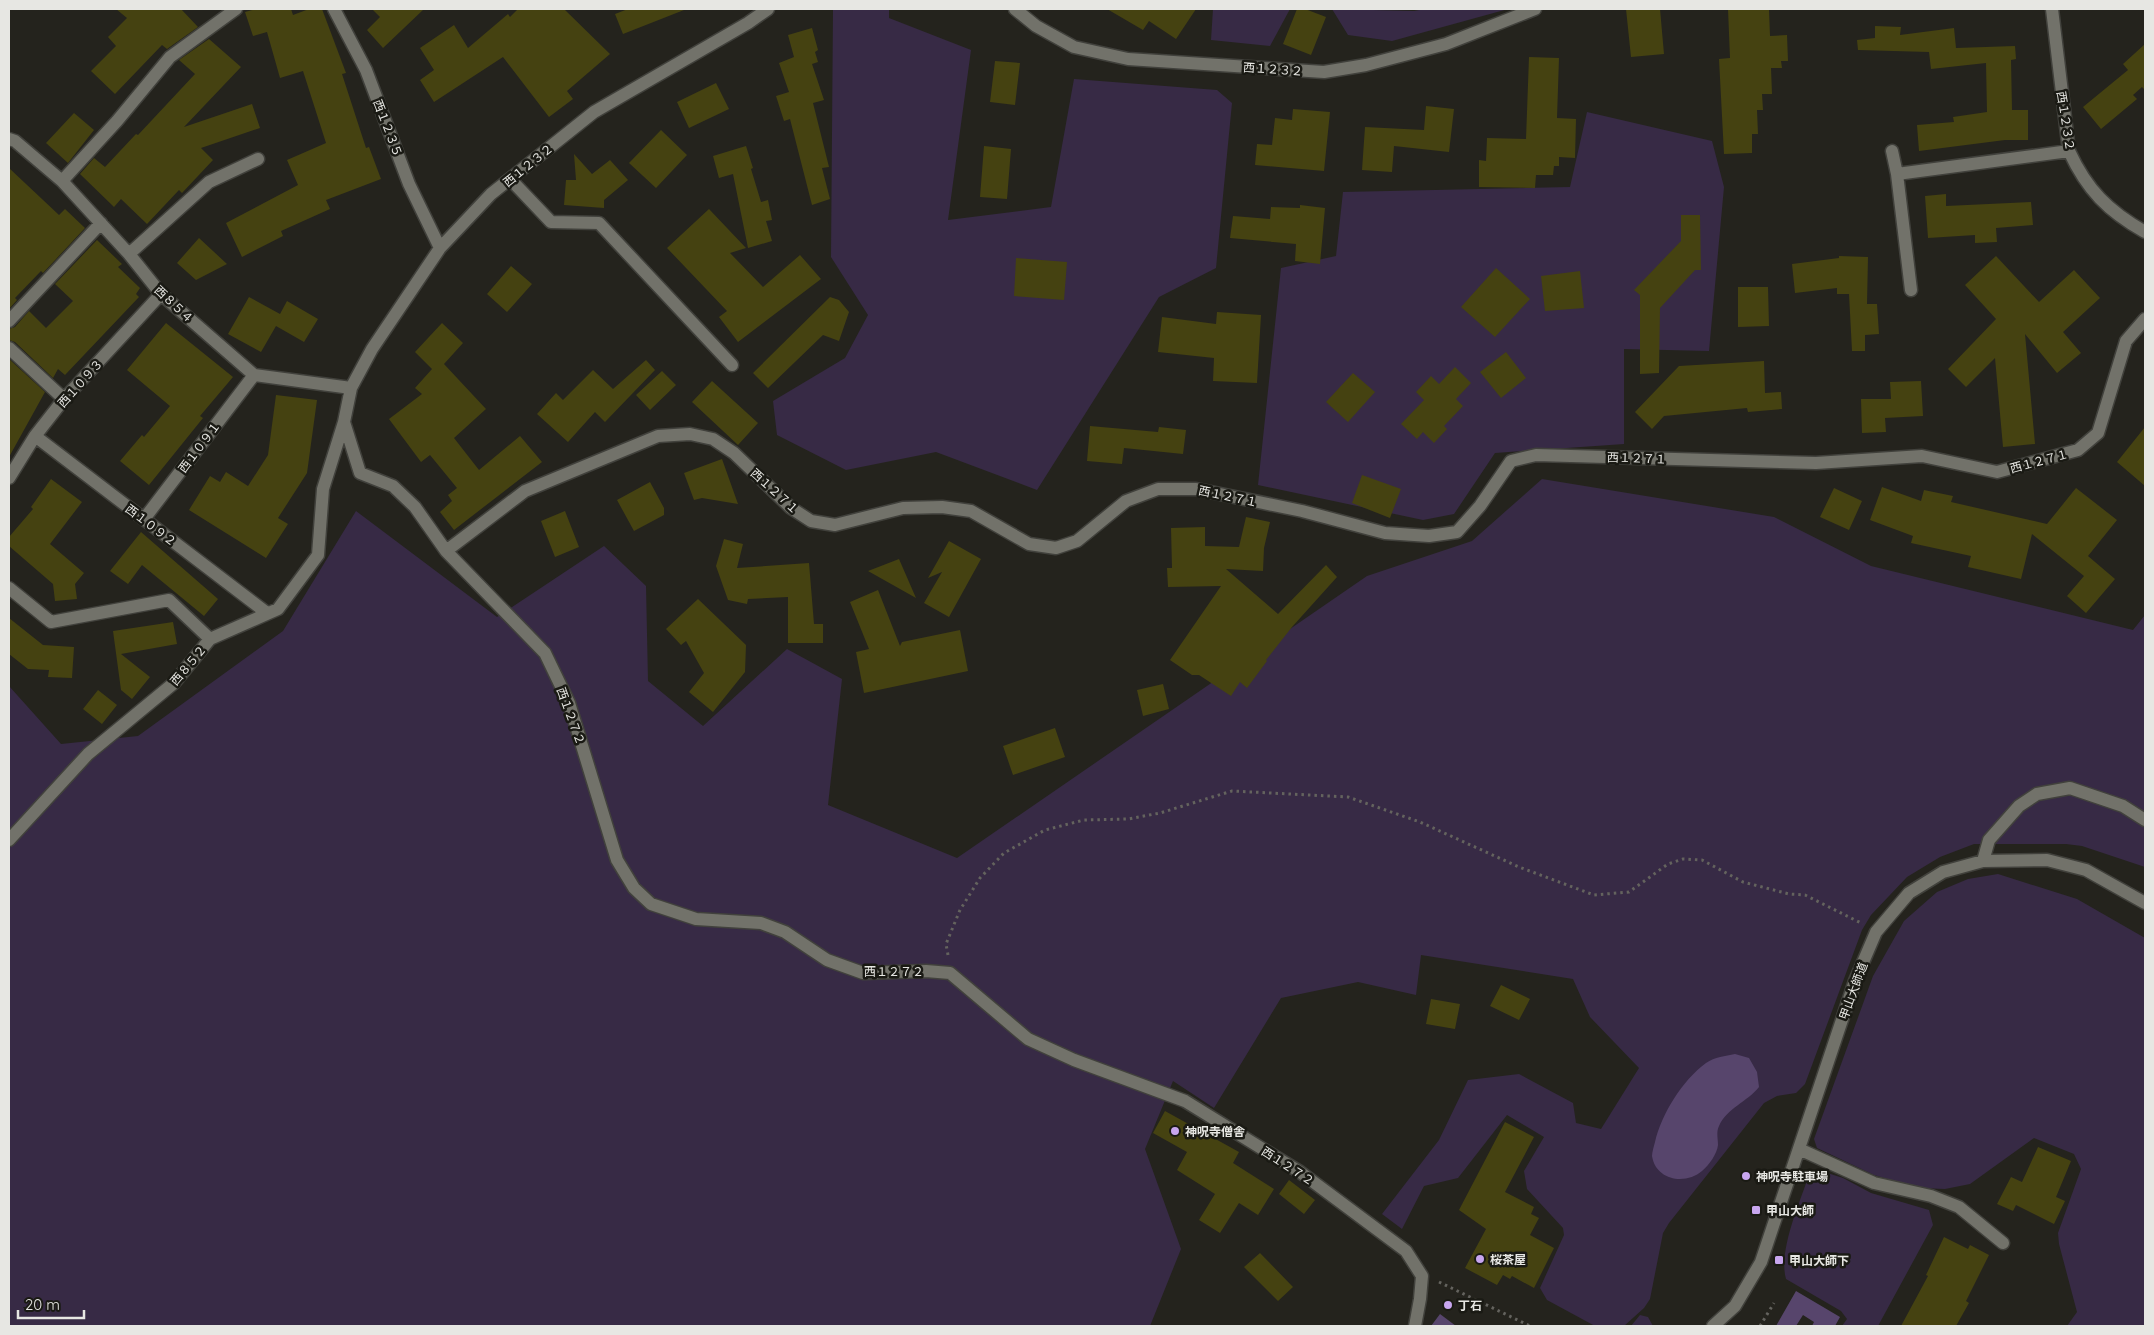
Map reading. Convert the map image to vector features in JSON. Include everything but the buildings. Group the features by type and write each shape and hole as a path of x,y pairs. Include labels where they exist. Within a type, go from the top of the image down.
{"street":[{"path":"62,181 170,57 236,9"},
{"name":"西１２３５","path":"334,9 366,70 409,184 440,248"},
{"name":"西１２３２","path":"344,422 351,388 372,349 440,248 491,194 594,112 748,23 768,9"},
{"name":"西１２３２","path":"1015,9 1036,26 1074,47 1128,59 1324,72 1366,65 1446,44 1535,9"},
{"name":"西１２３２","path":"2052,9 2069,151 2079,172 2091,190 2121,219 2145,232"},
{"name":"西８５４","path":"9,139 15,140 62,181 130,254 161,294 254,375"},
{"path":"1892,151 1897,174 1911,290"},
{"path":"1897,174 2069,151"},
{"path":"130,254 209,182 258,159"},
{"path":"510,179 551,222 599,223 732,365"},
{"path":"9,321 101,223"},
{"name":"西１０９３","path":"9,478 35,436 64,399 161,294"},
{"name":"西１２７１","path":"446,551 525,491 658,436 690,434 713,439 734,453 791,508 811,521 835,526 903,508 942,507 971,511 1029,544 1056,548 1077,541 1126,501 1158,489 1196,489 1302,511 1385,534 1429,536 1457,532 1480,506 1511,461 1536,455 1816,463 1922,456 1998,472 2078,450 2098,433 2126,341 2145,319"},
{"path":"9,348 64,399"},
{"path":"254,375 351,388"},
{"name":"西１０９１","path":"144,519 254,375"},
{"path":"344,422 360,473 393,486 415,506 446,551"},
{"name":"西８５２","path":"9,840 88,754 174,683 210,639 278,609 318,555 323,489 344,422"},
{"name":"西１０９２","path":"35,436 267,613"},
{"name":"西１２７２","path":"446,551 545,653 569,703 618,860 634,888 651,904 696,918 762,923 785,932 827,960 863,973 926,971 950,973 1028,1039 1074,1060 1186,1101 1300,1172 1406,1251 1422,1276 1415,1326"},
{"path":"9,588 51,622 169,600 210,639"},
{"path":"1983,861 1989,840 2019,806 2037,794 2070,788 2123,806 2145,820"},
{"name":"甲山大師道","path":"1713,1326 1734,1306 1761,1262 1855,981 1876,932 1909,893 1943,872 1983,861 2047,860 2086,870 2145,903"},
{"path":"1799,1149 1874,1183 1931,1196 1959,1207 2002,1243"}],"path":[{"path":"950,973 946,944 960,910 980,878 1004,853 1045,830 1084,820 1128,819 1160,813 1232,791 1348,797 1420,822 1520,867 1594,895 1629,892 1668,864 1683,860 1702,860 1743,882 1789,894 1805,895 1847,915 1876,932"},
{"path":"1448,1286 1530,1326"},
{"path":"1760,1326 1774,1303"}],"shaded area":[{"path":"833,9 889,9 889,18 971,50 948,220 1051,207 1074,79 1217,90 1232,103 1216,268 1159,297 1037,490 936,452 846,470 777,435 773,401 845,358 868,315 831,257"},
{"path":"1213,9 1290,9 1270,46 1211,40"},
{"path":"1332,9 1414,11 1425,9 1508,9 1392,41 1348,35"},
{"path":"1587,112 1712,141 1724,187 1709,351 1624,349 1624,444 1495,453 1454,514 1423,520 1258,485 1281,268 1336,256 1343,192 1570,187"},
{"path":"1542,479 1774,517 1871,566 2133,630 2145,615 2145,867 2082,846 2066,844 1974,844 1940,857 1907,877 1871,915 1862,930 1805,1084 1796,1093 1777,1096 1764,1103 1669,1223 1663,1233 1650,1299 1644,1308 1624,1326 1595,1326 1547,1300 1540,1288 1564,1235 1563,1228 1527,1189 1524,1171 1544,1137 1507,1115 1458,1178 1424,1186 1402,1229 1382,1214 1439,1140 1468,1080 1519,1074 1573,1103 1576,1123 1601,1129 1639,1068 1590,1017 1573,979 1421,955 1416,995 1358,982 1281,998 1214,1108 1173,1081 1145,1149 1181,1249 1150,1326 9,1326 9,686 61,744 138,736 283,631 356,511 497,617 604,546 646,586 648,681 703,726 787,649 842,679 828,805 957,858 1367,576 1472,541"},
{"path":"1998,874 2077,899 2145,938 2145,1326 2067,1326 2077,1312 2059,1244 2058,1233 2081,1169 2074,1154 2034,1138 1970,1184 1945,1189 1919,1188 1874,1175 1817,1148 1814,1139 1873,976 1904,921 1937,892 1968,879"},
{"path":"1735,1054 1749,1058 1757,1072 1759,1087 1727,1114 1719,1126 1716,1152 1705,1169 1688,1178 1672,1178 1665,1175 1659,1171 1652,1156 1658,1131 1674,1098 1697,1070 1706,1063 1716,1058"},
{"path":"1818,1170 1843,1178 1871,1193 1929,1210 1933,1225 1878,1326 1842,1326 1847,1319 1841,1311 1786,1279 1784,1268 1785,1255 1791,1227 1809,1175"},
{"path":"1796,1291 1840,1317 1835,1326 1812,1326 1814,1322 1803,1315 1796,1326 1776,1326"},
{"path":"1440,1314 1456,1326 1431,1326"},
{"path":"1640,1315 1648,1317 1653,1326 1631,1326"}],"place":[{"name":"神呪寺僧舎","path":"1175,1131"},
{"name":"神呪寺駐車場","path":"1746,1176"},
{"name":"甲山大師","path":"1756,1210"},
{"name":"桜茶屋","path":"1480,1259"},
{"name":"甲山大師下","path":"1779,1260"},
{"name":"丁石","path":"1448,1305"}]}
